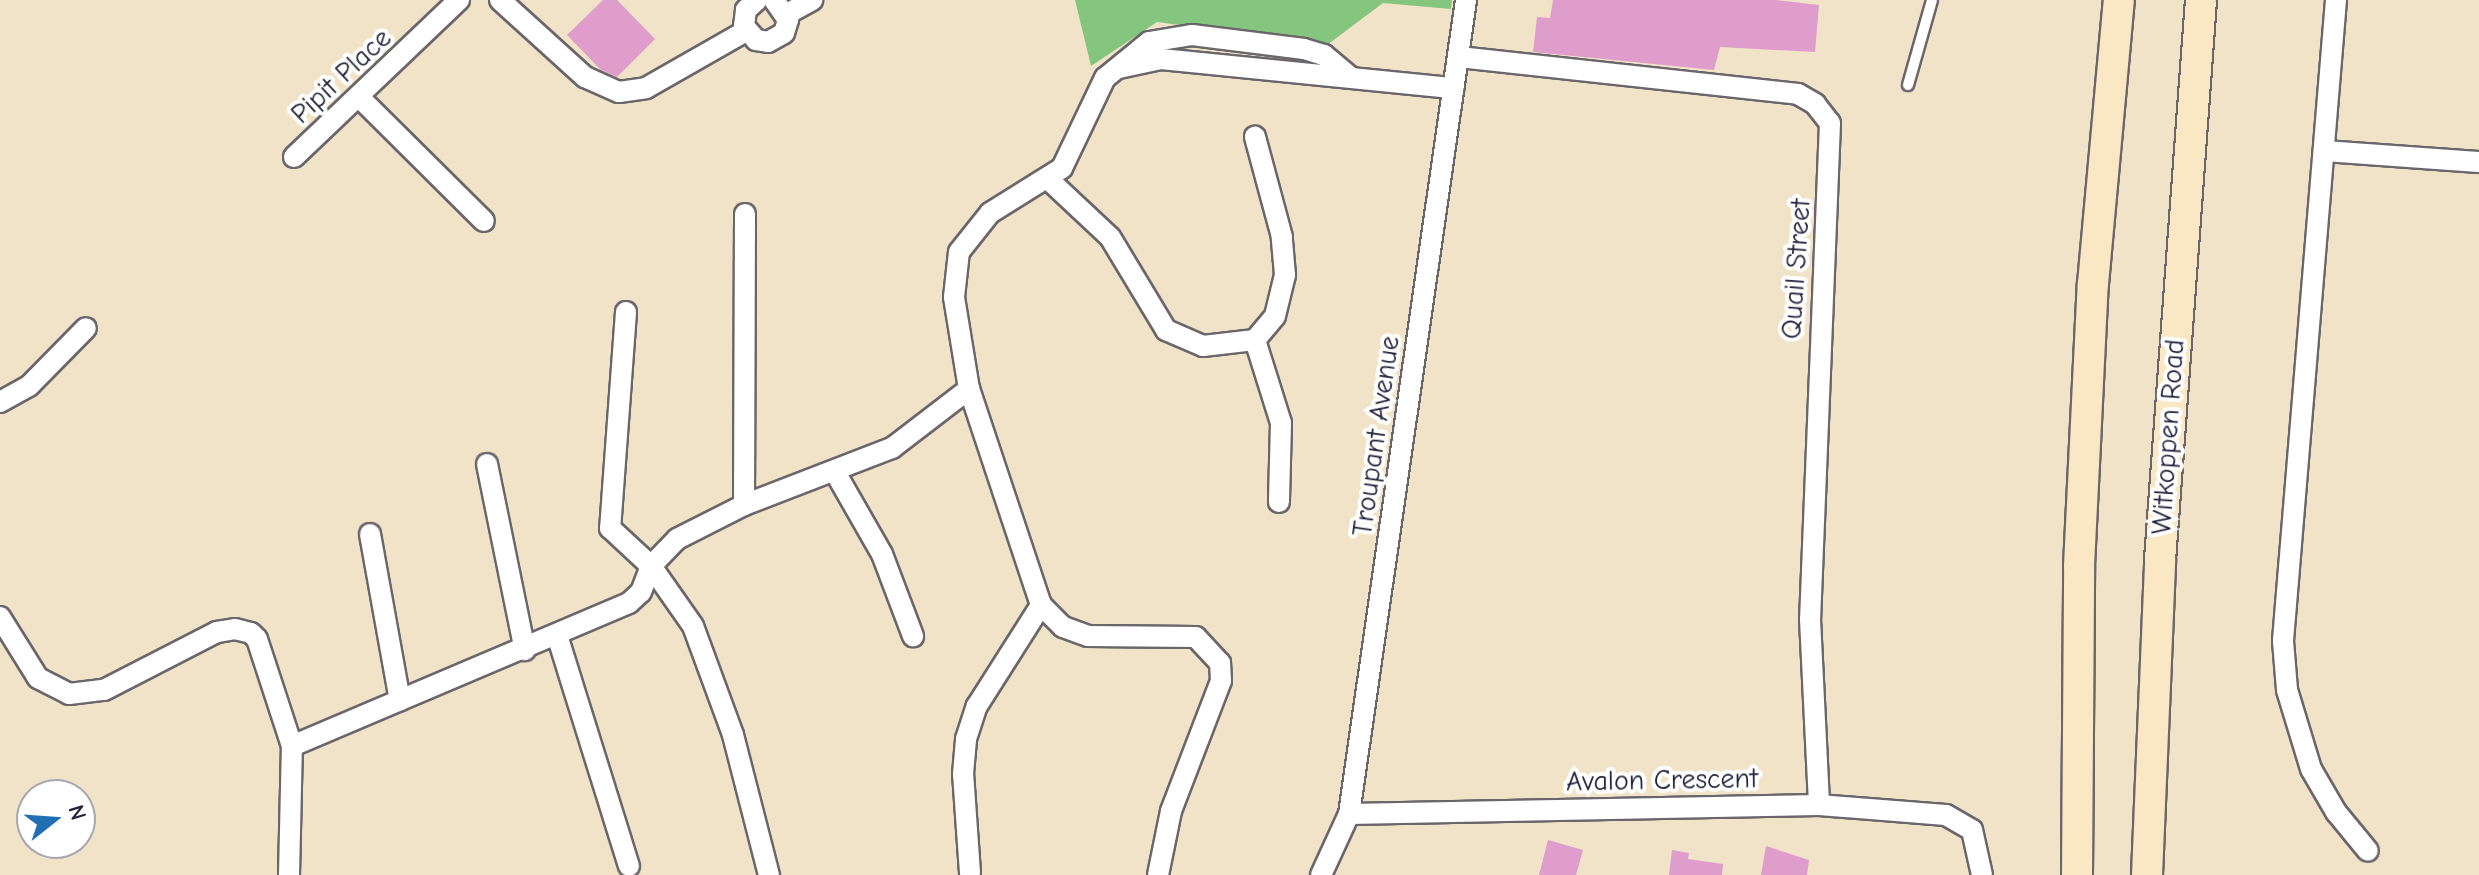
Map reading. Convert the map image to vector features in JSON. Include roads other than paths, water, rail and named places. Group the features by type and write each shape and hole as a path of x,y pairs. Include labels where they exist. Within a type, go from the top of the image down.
{"main road":[{"path":"2077,875 2079,581 2092,300 2119,0"},
{"name":"Witkoppen Road","path":"2147,875 2165,484 2201,0"}],"street":[{"name":"Pipit Place","path":"294,157 361,99 459,0"},
{"path":"500,0 585,77 619,92 646,88 746,31"},
{"path":"757,0 744,15 746,31 756,40 774,41 784,33 778,4 812,0"},
{"name":"Troupant Avenue","path":"1321,875 1349,814 1466,0"},
{"path":"2336,0 2283,641 2287,690 2311,769 2336,812 2368,851"},
{"path":"1158,875 1171,811 1221,681 1220,663 1196,637 1088,636 1063,627 1041,605 969,389 954,297 959,252 990,213 1049,180 1073,148 1100,87 1149,42 1192,35 1304,49 1324,55 1351,78 1454,88"},
{"name":"Quail Street","path":"1459,57 1798,94 1815,104 1830,123 1810,619 1819,805"},
{"path":"361,99 484,221"},
{"path":"1049,180 1110,237 1166,330 1203,346 1255,340 1275,316 1285,275 1285,250 1255,137"},
{"path":"2324,151 2479,162"},
{"path":"744,505 745,214"},
{"path":"626,312 607,512 620,542 651,566 693,626 733,735 769,875"},
{"path":"0,402 29,386 86,328"},
{"path":"1255,340 1281,423 1279,502"},
{"path":"292,746 525,650 633,601 651,566 677,539 744,505 892,448 969,389"},
{"path":"487,464 525,650"},
{"path":"835,472 882,554 913,636"},
{"path":"370,534 400,700"},
{"path":"970,873 966,739 977,706 1041,605"},
{"path":"0,617 38,678 69,694 104,690 217,632 251,633 257,639 292,746 289,875"},
{"path":"557,635 629,866"},
{"name":"Avalon Crescent","path":"1349,814 1819,805 1946,815 1972,830 1982,875"}],"lane":[{"path":"1908,85 1932,0"}]}
